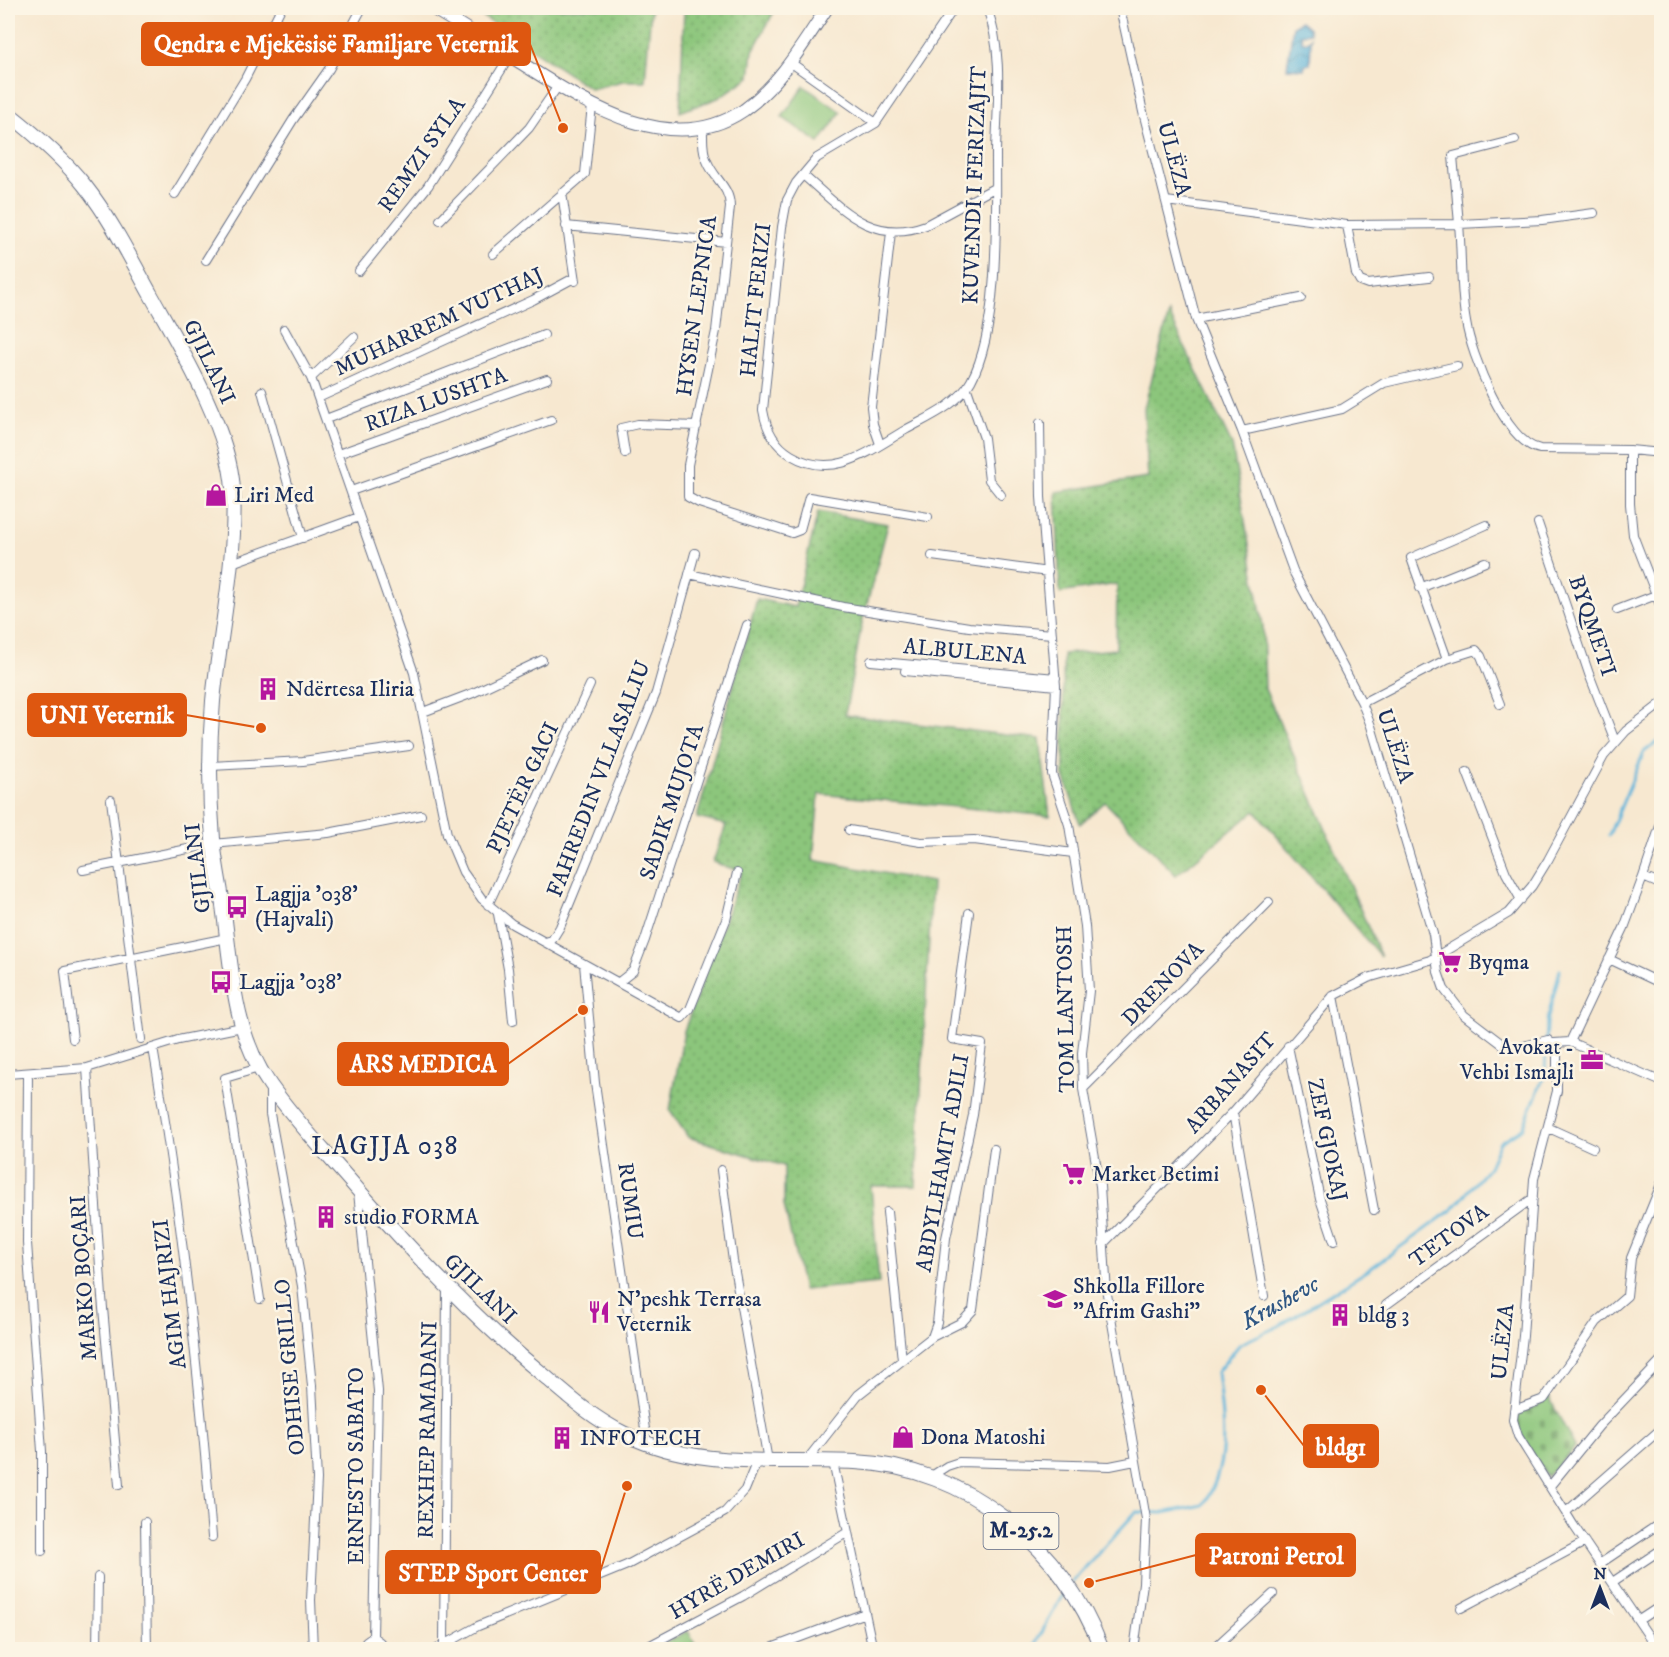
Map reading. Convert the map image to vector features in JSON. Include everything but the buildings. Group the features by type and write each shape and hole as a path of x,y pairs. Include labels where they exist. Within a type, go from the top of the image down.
{"main road":[{"name":"GJILANI","path":"8,113 70,168 100,208 168,325 204,398 230,466 233,499 229,564 213,705 210,766 213,844 237,1009 259,1068 270,1084 299,1122 447,1288 500,1338 571,1399 603,1422 647,1443 699,1457 762,1461 876,1463 933,1475 967,1493 1014,1524 1065,1579 1079,1599 1102,1650"}],"street":[{"path":"175,194 240,87 281,8"},
{"path":"206,260 293,120 329,69 362,8"},
{"path":"432,8 592,105 622,118 660,128 703,128 728,119 746,108 768,89 790,62 827,8"},
{"name":"HALIT FERIZI","path":"954,8 876,123 817,158 791,191 784,211 763,398 765,420 772,437 786,453 820,466 841,464 947,406 967,389"},
{"name":"KUVENDI I FERIZAJIT","path":"967,389 976,371 986,335 995,243 997,62 987,8"},
{"name":"ULËZA","path":"1120,8 1196,319 1242,431 1294,573 1362,703 1416,872 1437,956 1440,980 1449,997 1483,1032 1512,1048 1548,1041 1559,1054 1559,1077 1549,1128 1537,1164 1523,1335 1513,1420 1518,1436 1585,1542 1614,1581 1658,1650"},
{"name":"REMZI SYLA","path":"360,272 428,186 510,56"},
{"path":"790,62 876,123"},
{"path":"440,220 529,128 558,86"},
{"path":"493,254 562,193 581,180 588,167 592,105"},
{"name":"HYSEN LEPNICA","path":"703,128 707,162 728,191 730,198 716,331 688,465 688,497 699,503 792,533 800,530 809,497 928,518"},
{"path":"1515,140 1453,156 1464,306 1469,338 1491,391 1518,439 1531,447 1662,453"},
{"path":"803,175 860,222 891,232 914,230 926,225 996,188"},
{"name":"MUHARREM VUTHAJ","path":"318,398 574,280 562,193"},
{"path":"1166,201 1347,225 1459,224 1542,220 1594,213"},
{"path":"1347,225 1356,274 1360,281 1368,284 1429,277"},
{"path":"566,226 726,242"},
{"path":"880,444 873,424 871,407 891,232"},
{"path":"1196,319 1301,298"},
{"path":"284,329 311,378 417,681 447,834 463,872 475,892 498,914 526,933 682,1018 690,1009 726,920 737,873"},
{"path":"326,419 544,335"},
{"path":"311,378 354,337"},
{"path":"1242,431 1342,409 1384,383 1457,366"},
{"name":"RIZA LUSHTA","path":"338,454 547,379"},
{"path":"967,389 984,438 989,480 1001,495"},
{"path":"262,391 303,538"},
{"path":"351,491 551,420"},
{"name":"TOM LANTOSH","path":"1040,423 1041,497 1056,682 1052,774 1069,825 1085,926 1088,969 1087,1014 1082,1053 1083,1089 1100,1186 1107,1294 1134,1461 1146,1519 1144,1573 1134,1650"},
{"name":"HYSEN LEPNICA","path":"625,453 621,428 638,424 697,426"},
{"path":"1630,450 1631,520 1636,545 1662,610"},
{"path":"229,564 359,517"},
{"name":"BYQMETI","path":"1538,523 1615,741"},
{"path":"1447,659 1420,588 1412,556 1486,525"},
{"name":"FAHREDIN VLLASALIU","path":"545,942 552,940 560,927 657,693 695,554"},
{"path":"932,556 1048,572"},
{"path":"1420,588 1485,562"},
{"path":"689,574 843,607 978,628 1052,634"},
{"path":"1617,610 1656,595"},
{"name":"SADIK MUJOTA","path":"619,982 633,970 645,940 747,625"},
{"path":"1362,703 1447,659 1476,650 1500,704"},
{"path":"423,712 473,693 542,660"},
{"name":"ALBULENA","path":"871,661 1056,682"},
{"name":"ALBULENA","path":"905,671 1056,682"},
{"name":"PJETËR GACI","path":"488,904 590,685"},
{"name":"ARBANASIT","path":"1103,1244 1233,1112 1333,996 1368,978 1414,966 1437,956 1498,921 1521,900 1554,850 1596,768 1615,741 1662,703"},
{"path":"210,766 303,760 409,746"},
{"path":"1467,772 1506,873 1521,900"},
{"path":"111,800 141,1039"},
{"path":"83,870 118,861 213,844 328,833 421,815"},
{"path":"1569,1042 1624,928 1662,820"},
{"path":"849,830 921,842 974,840 1073,853"},
{"path":"1643,877 1662,885"},
{"name":"DRENOVA","path":"1083,1089 1269,903"},
{"name":"ABDYLHAMIT ADILI","path":"932,1337 937,1323 946,1238 967,1144 982,1044 952,1039 969,913"},
{"path":"498,914 508,969 513,1021"},
{"path":"73,1039 65,971 227,938"},
{"path":"1609,959 1662,984"},
{"name":"RUMIU","path":"584,964 595,1083 647,1443"},
{"path":"1333,996 1374,1210"},
{"path":"8,1074 87,1068 204,1034 242,1027"},
{"path":"1548,1041 1569,1042 1662,1082"},
{"name":"ZEF GJOKAJ","path":"1288,1046 1318,1192 1334,1241"},
{"name":"AGIM HAJRIZI","path":"153,1048 169,1143 193,1321 212,1536"},
{"name":"MARKO BOÇARI","path":"87,1068 102,1297 118,1485"},
{"path":"259,1068 225,1078 260,1299"},
{"path":"28,1073 27,1243 42,1451 42,1551"},
{"name":"ODHISE GRILLO","path":"270,1084 270,1114 303,1286 312,1386 316,1470 311,1600 313,1650"},
{"path":"1233,1112 1264,1296"},
{"path":"1549,1128 1593,1148"},
{"path":"806,1461 858,1395 932,1337 969,1316 976,1304 994,1149"},
{"path":"435,1650 507,1614 627,1565 725,1512 745,1490 762,1461 722,1170"},
{"path":"1514,1410 1544,1399 1597,1322 1627,1296 1631,1258 1662,1182"},
{"name":"ERNESTO SABATO","path":"358,1188 378,1391 373,1637"},
{"name":"TETOVA","path":"1386,1305 1533,1198"},
{"path":"886,1212 902,1360"},
{"name":"REXHEP RAMADANI","path":"444,1644 447,1288"},
{"path":"1550,1486 1599,1426 1662,1360"},
{"path":"1566,1512 1662,1428"},
{"path":"933,1475 946,1466 959,1462 1110,1466 1134,1461"},
{"path":"833,1462 873,1650"},
{"path":"145,1522 147,1650"},
{"path":"1601,1563 1662,1522"},
{"name":"HYRË DEMIRI","path":"641,1650 743,1596 848,1532"},
{"path":"1461,1608 1585,1542"},
{"path":"1614,1581 1662,1549"},
{"path":"97,1650 98,1577"},
{"path":"1212,1650 1274,1594"},
{"path":"1639,1620 1662,1605"},
{"path":"766,1650 865,1613"},
{"path":"369,1650 366,1642 373,1637 380,1642 378,1650"}],"green space":[{"path":"470,8 651,8 645,81 623,81 591,89"},
{"path":"684,8 776,8 753,51 750,77 718,98 680,112"},
{"path":"804,86 841,112 819,143 782,117"},
{"path":"1169,314 1232,445 1263,626 1265,689 1381,957 1255,811 1176,875 1105,802 1080,824 1064,776 1063,654 1116,649 1117,584 1060,593 1056,492 1148,478 1144,408"},
{"path":"818,512 888,524 862,623 845,715 1040,739 1050,816 819,794 813,860 932,882 916,1186 871,1186 879,1283 803,1290 784,1205 784,1166 688,1137 670,1110 684,1031 742,872 713,862 726,825 697,818 757,599 795,607"},
{"path":"1549,1397 1575,1447 1547,1477 1524,1443 1516,1421 1522,1411 1537,1407"},
{"path":"688,1631 698,1649 653,1649"}],"water":[{"path":"1301,21 1309,28 1310,33 1301,34 1302,42 1307,42 1311,38 1310,64 1305,65 1304,69 1287,68 1293,26"}],"waterway":[{"name":"Krushevc","path":"1609,835 1644,752 1662,738"},
{"name":"Krushevc","path":"1072,1582 1136,1512 1163,1513 1203,1505 1218,1474 1223,1441 1217,1372 1240,1344 1279,1326 1367,1271 1453,1209 1489,1167 1500,1142 1523,1128 1545,1074 1547,1021 1560,970"},
{"name":"Krushevc","path":"1032,1650 1066,1589"}],"place":[{"name":"Qendra e Mjekësisë Familjare Veternik","path":"563,128"},
{"name":"Liri Med","path":"216,495"},
{"name":"Ndërtesa Iliria","path":"268,689"},
{"name":"UNI Veternik","path":"261,728"},
{"name":"Lagjja '038' (Hajvali)","path":"237,907"},
{"name":"Byqma","path":"1450,962"},
{"name":"Lagjja '038'","path":"221,982"},
{"name":"ARS MEDICA","path":"583,1010"},
{"name":"Avokat - Vehbi Ismajli","path":"1592,1060"},
{"name":"Market Betimi","path":"1074,1174"},
{"name":"studio FORMA","path":"326,1217"},
{"name":"Shkolla Fillore \"Afrim Gashi\"","path":"1055,1299"},
{"name":"N'peshk Terrasa Veternik","path":"599,1312"},
{"name":"bldg 3","path":"1340,1315"},
{"name":"bldg1","path":"1261,1390"},
{"name":"Dona Matoshi","path":"903,1437"},
{"name":"INFOTECH","path":"562,1438"},
{"name":"STEP Sport Center","path":"627,1486"},
{"name":"Patroni Petrol","path":"1089,1583"}],"district":[{"name":"LAGJJA 038","path":"385,1146"}]}
